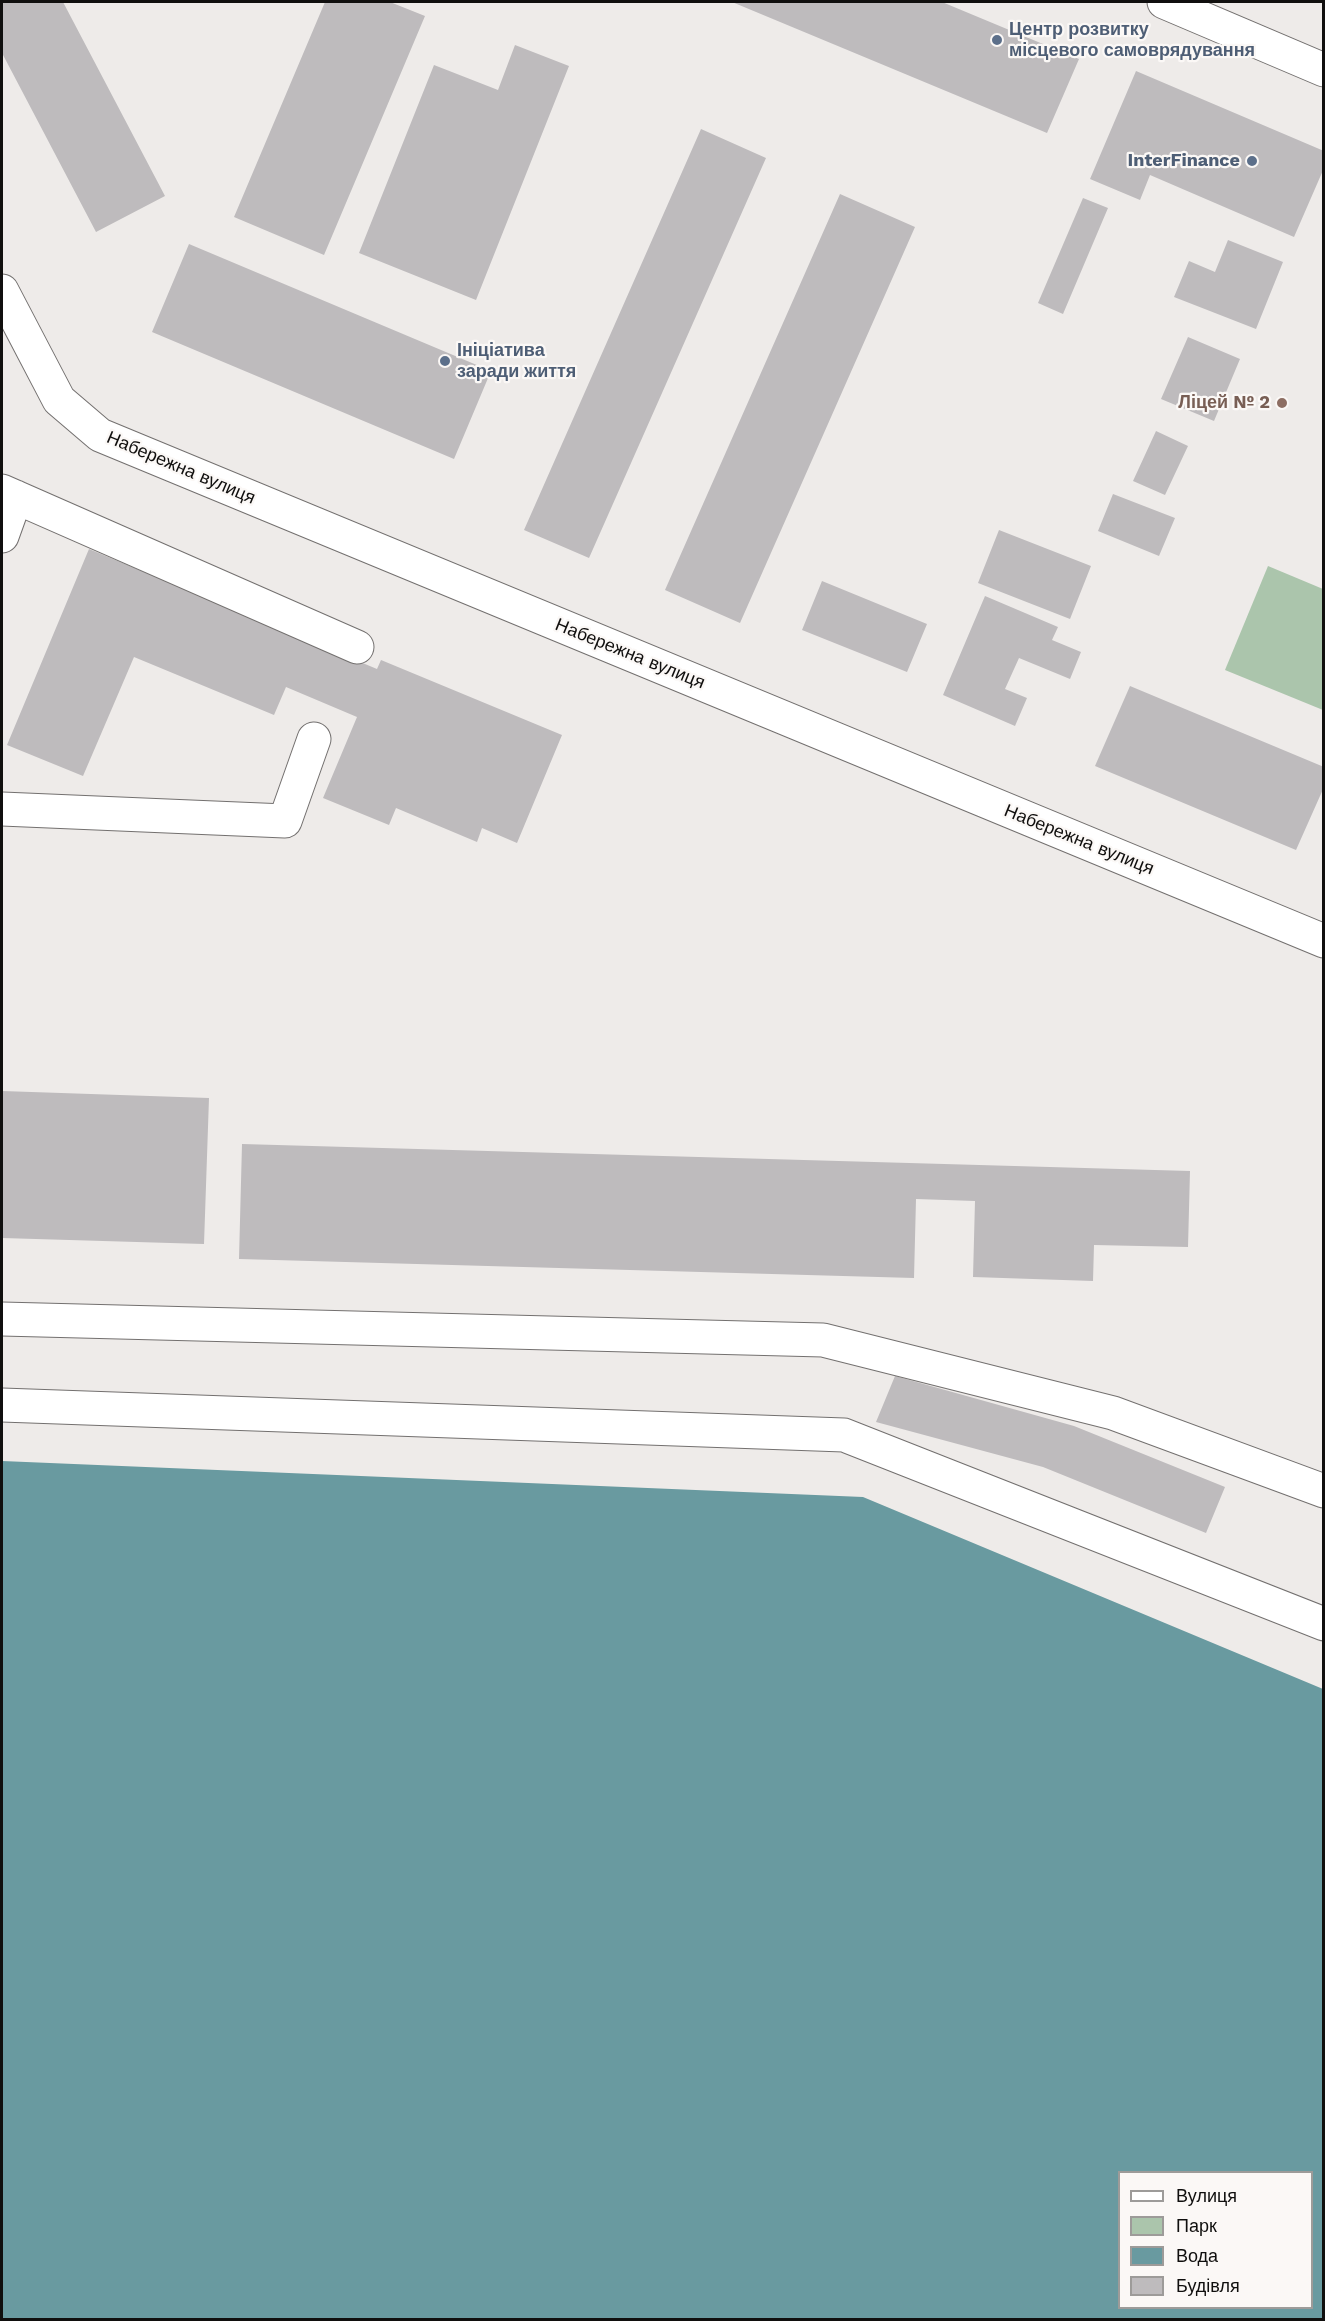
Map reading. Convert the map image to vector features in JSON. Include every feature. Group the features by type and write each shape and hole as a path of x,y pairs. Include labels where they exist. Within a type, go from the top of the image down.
{"street":[{"path":"1164,2 1323,70"},
{"name":"Набережна вулиця","path":"2,291 59,400 100,435 1323,941"},
{"path":"2,536 9,494 357,647"},
{"path":"2,809 285,821 314,740"},
{"path":"2,1319 823,1340 1113,1413 1323,1491"},
{"path":"2,1406 844,1435 1323,1624"}],"green space":[{"path":"1268,566 1323,589 1323,710 1225,670"}],"water":[{"path":"2,1461 863,1497 1323,1689 1323,2319 2,2319"}],"building":[{"path":"2,2 63,2 165,196 96,232 2,53"},
{"path":"325,2 390,2 425,16 324,255 234,217"},
{"path":"732,2 942,2 1079,59 1047,133"},
{"path":"515,45 569,66 476,300 359,253 434,65 498,90"},
{"path":"1136,71 1324,151 1324,168 1294,237 1150,175 1140,200 1090,179"},
{"path":"701,129 766,158 589,558 524,530"},
{"path":"840,194 915,227 740,623 665,590"},
{"path":"1083,198 1108,208 1063,314 1038,303"},
{"path":"1228,240 1283,262 1256,329 1174,297 1189,261 1215,272"},
{"path":"189,244 491,371 454,459 152,332"},
{"path":"1188,337 1240,359 1214,421 1161,399"},
{"path":"1156,431 1188,446 1165,495 1133,481"},
{"path":"1113,494 1175,518 1159,556 1098,531"},
{"path":"999,530 1091,566 1070,619 978,583"},
{"path":"89,549 377,669 381,660 562,735 517,843 482,828 477,842 396,808 389,825 323,798 357,717 286,687 274,715 134,657 83,776 7,745"},
{"path":"822,581 927,624 907,672 802,630"},
{"path":"985,596 1058,627 1052,640 1081,652 1070,679 1019,658 1005,689 1027,698 1015,726 943,695"},
{"path":"1130,686 1324,767 1324,787 1296,850 1095,766"},
{"path":"2,1091 209,1098 204,1244 2,1238"},
{"path":"242,1144 1190,1171 1188,1247 1094,1245 1093,1281 973,1277 975,1201 916,1199 914,1278 239,1259"},
{"path":"895,1376 1074,1426 1225,1487 1206,1533 1043,1467 876,1422"}],"place":[{"name":"Центр розвитку місцевого самоврядування","path":"997,40"},
{"name":"InterFinance","path":"1252,161"},
{"name":"Ініціатива заради життя","path":"445,361"},
{"name":"Ліцей № 2","path":"1282,403"}]}
